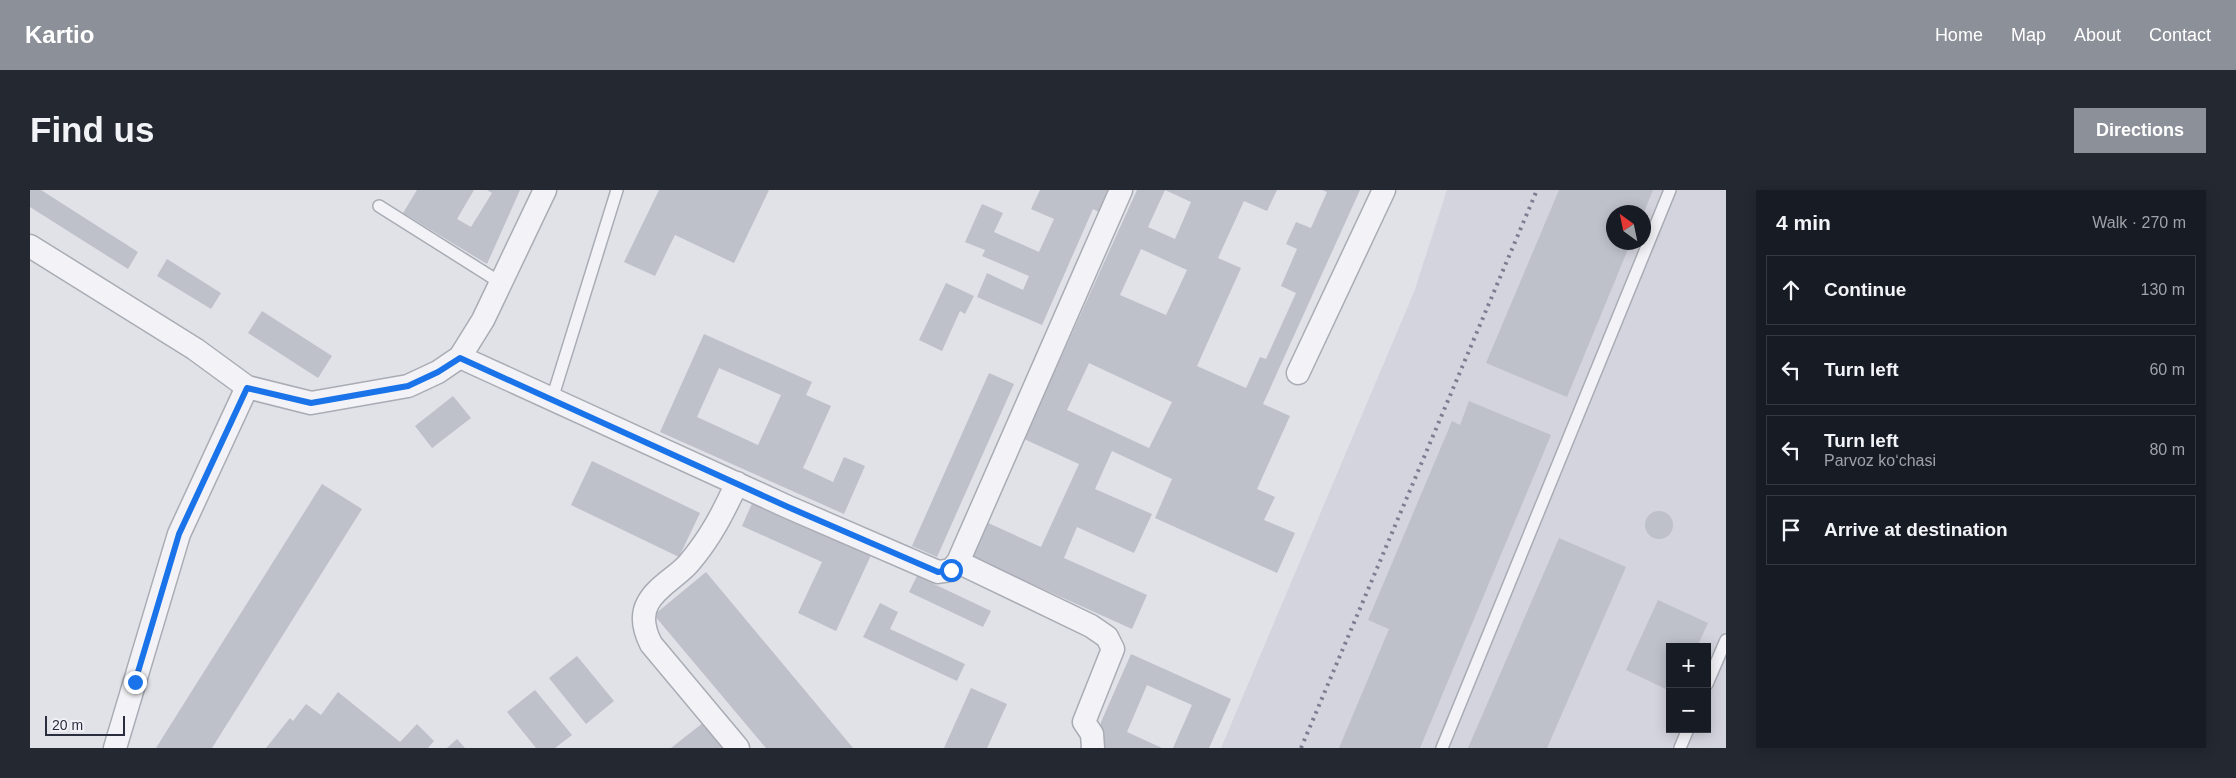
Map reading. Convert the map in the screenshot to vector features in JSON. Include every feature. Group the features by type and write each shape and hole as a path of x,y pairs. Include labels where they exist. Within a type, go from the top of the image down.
{"street":[{"path":"30,246 195,349 247,388 311,403 408,386 438,372 460,358 483,320 545,190"},
{"path":"460,358 938,572 951,570 958,562 1120,190"},
{"path":"1298,372 1384,190"},
{"path":"115,748 179,534 247,388"},
{"path":"737,483 717,527 688,564 662,586 647,604 644,628 651,644 738,748"},
{"path":"958,562 1091,626 1107,638 1113,649 1084,722 1092,734 1094,748"}],"lane":[{"path":"552,399 617,190"},
{"path":"1442,748 1670,190"},
{"path":"379,206 501,283"},
{"path":"1711,675 1726,640"},
{"path":"1680,748 1686,733"}],"shaded area":[{"path":"1447,190 1726,190 1726,748 1221,748 1414,292"}],"building":[{"path":"30,190 41,190 138,252 128,269 30,207"},
{"path":"417,190 474,190 457,219 471,227 492,193 487,190 520,190 487,264 403,213"},
{"path":"659,190 769,190 734,263 675,235 655,276 624,262"},
{"path":"1040,190 1108,190 1099,212 1093,209 1042,325 977,297 987,273 1023,290 1029,276 982,256 985,250 965,242 982,204 1003,213 994,232 1039,252 1054,219 1031,209"},
{"path":"1137,190 1165,190 1277,190 1267,211 1244,201 1218,258 1241,268 1197,366 1246,388 1260,357 1266,359 1296,293 1281,286 1297,249 1286,244 1296,222 1311,228 1327,192 1322,190 1360,190 1263,404 1290,416 1257,489 1275,497 1264,520 1295,533 1277,573 1155,518 1172,479 1112,451 1095,489 1152,514 1134,553 1077,527 1064,558 1147,595 1132,629 970,556 986,522 1041,547 1079,464 1024,439","holes":["1165,190 1191,202 1175,239 1148,227","1141,249 1187,270 1166,315 1120,295","1089,363 1172,402 1149,448 1067,410"]},
{"path":"1559,190 1653,190 1647,205 1606,205 1606,250 1628,250 1567,397 1486,363"},
{"path":"167,259 221,293 211,309 157,276"},
{"path":"946,283 974,296 965,314 960,311 942,351 919,340"},
{"path":"262,311 332,356 318,378 248,333"},
{"path":"704,334 812,382 806,395 831,406 803,468 833,482 844,457 865,466 844,514 660,432","holes":["719,368 781,395 758,445 697,417"]},
{"path":"989,373 1014,384 937,557 912,546"},
{"path":"453,396 471,418 432,448 415,426"},
{"path":"1469,401 1551,435 1420,748 1339,748 1389,629 1368,620 1452,421 1460,425"},
{"path":"592,461 700,513 679,557 571,505"},
{"path":"322,484 362,509 212,748 156,748"},
{"path":"754,499 872,553 836,631 798,613 822,562 742,526"},
{"path":"1659,511 1669,515 1673,525 1669,535 1659,539 1649,535 1645,525 1649,515"},
{"path":"1559,538 1626,567 1547,748 1468,748"},
{"path":"706,572 853,748 766,748 654,615"},
{"path":"917,576 991,611 983,627 909,592"},
{"path":"1658,600 1708,623 1699,643 1666,643 1666,689 1626,670"},
{"path":"880,603 898,612 890,629 965,664 957,681 863,637"},
{"path":"1131,654 1231,699 1209,748 1173,748 1192,705 1147,685 1127,732 1162,748 1099,748 1101,722"},
{"path":"577,656 614,701 586,724 549,678"},
{"path":"971,688 1007,704 987,748 944,748"},
{"path":"535,690 572,735 555,748 536,748 507,712"},
{"path":"338,692 400,742 417,724 434,741 428,748 266,748 290,718 293,721 306,704 321,715"},
{"path":"704,722 725,748 671,748"},
{"path":"457,739 465,748 447,748"}],"railway":[{"path":"1301,748 1537,190"}],"route":[{"path":"135,682 179,534 247,388 311,403 408,386 438,372 460,358 788,507 938,572 951,570"}]}
